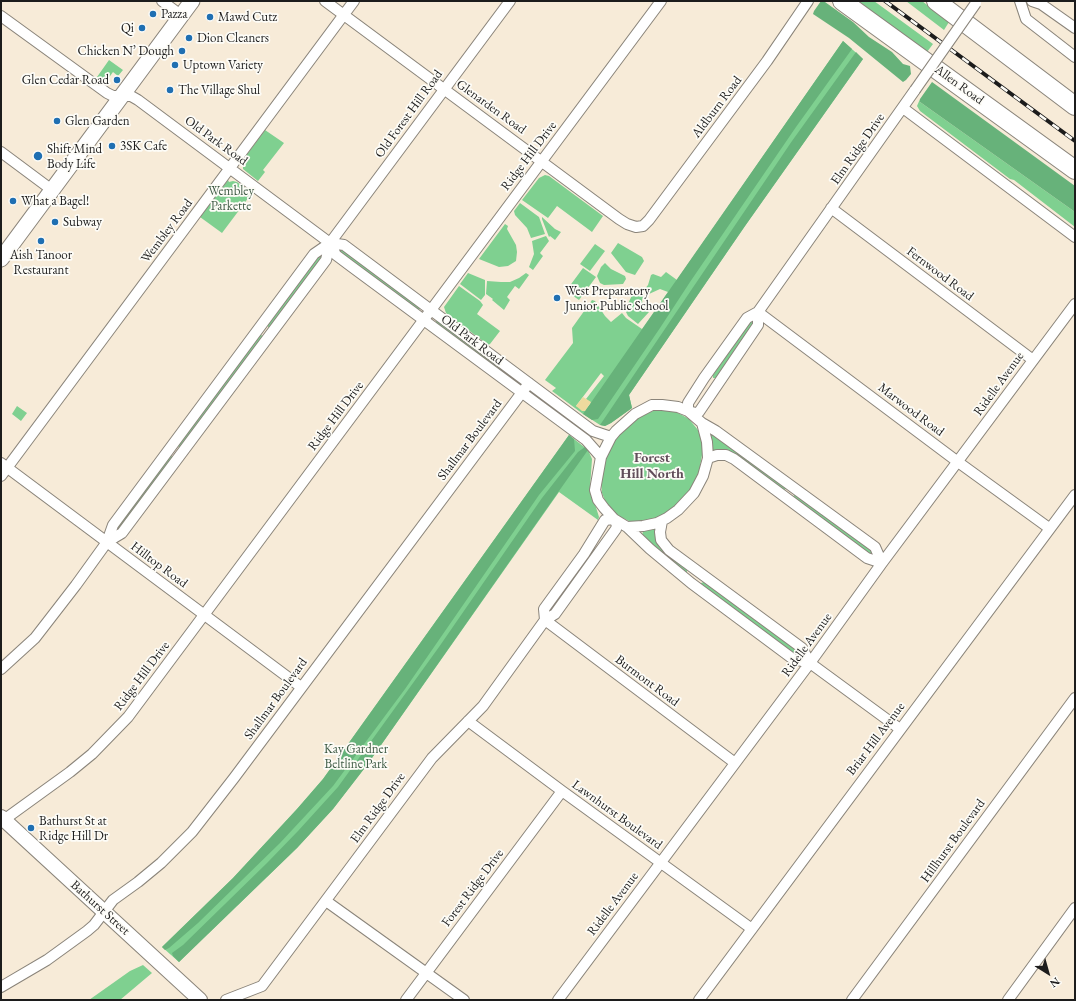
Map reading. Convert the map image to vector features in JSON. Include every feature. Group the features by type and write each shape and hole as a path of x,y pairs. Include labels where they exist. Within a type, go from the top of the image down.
{"highway":[{"name":"Allen Road","path":"842,1 1075,170"},
{"path":"936,1 1075,106"}],"main road":[{"path":"1,259 192,1"},
{"name":"Bathurst Street","path":"2,820 200,1000"}],"street":[{"path":"162,1 182,16"},
{"name":"Glenarden Road","path":"325,1 627,224 636,227 643,226"},
{"name":"Wembley Road","path":"3,469 231,168 354,1"},
{"name":"Old Forest Hill Road","path":"1,669 35,638 107,542 113,525 314,254 330,243 510,1"},
{"name":"Ridge Hill Drive","path":"2,820 70,772 108,738 128,717 661,1"},
{"path":"1020,1 1026,20 1075,57"},
{"path":"1032,1 1041,4 1075,28"},
{"name":"Elm Ridge Drive","path":"758,312 758,325 699,412 688,411 688,403 704,378 747,318 758,312 977,2"},
{"name":"Aldburn Road","path":"643,226 667,197 768,61 806,4"},
{"path":"1,16 97,87 113,96 122,96"},
{"name":"Old Park Road","path":"122,96 131,96 138,100 231,168 330,243 336,255 586,440 601,457"},
{"path":"903,108 1075,237"},
{"path":"1,152 52,190"},
{"name":"Fernwood Road","path":"831,208 1033,360"},
{"name":"Old Forest Hill Road","path":"107,542 122,533 326,260 330,243"},
{"name":"Old Park Road","path":"330,243 344,245 593,431 611,438"},
{"name":"Ridelle Avenue","path":"558,1000 810,663 882,563 1075,304"},
{"name":"Marwood Road","path":"758,312 958,462 1049,528"},
{"path":"259,328 269,335"},
{"path":"704,378 716,386"},
{"name":"Shallmar Boulevard","path":"1,987 47,960 87,932 113,900 161,863 192,832 530,383"},
{"path":"882,563 875,547 716,431 702,423 688,411 678,407 671,405 652,405 635,414 611,438 601,457 595,490 598,500 614,519 628,528 650,549 691,583 793,659 810,663 900,729"},
{"path":"628,528 662,521 678,510 694,493 703,476 708,458 707,442 702,423"},
{"path":"171,448 180,455"},
{"path":"708,458 716,455 726,455 734,459 867,558 882,563"},
{"name":"Hilltop Road","path":"3,469 107,542 301,687"},
{"path":"786,498 794,487"},
{"name":"Briar Hill Avenue","path":"699,1000 1075,495"},
{"name":"Elm Ridge Drive","path":"226,1000 262,986 432,758 483,706 544,620 555,614 616,529 617,525 614,519 605,520 584,554 544,609 544,620"},
{"path":"662,521 660,532 661,540 664,546 802,648 810,663"},
{"path":"584,554 593,560"},
{"path":"691,583 698,572"},
{"name":"Burmont Road","path":"544,620 734,763"},
{"name":"Hillhurst Boulevard","path":"852,1000 1075,698"},
{"name":"Lawnhurst Boulevard","path":"468,721 752,930"},
{"name":"Forest Ridge Drive","path":"406,1000 562,791"},
{"path":"326,901 464,1000"},
{"path":"1008,1000 1075,908"}],"green space":[{"path":"821,1 825,2 853,22 869,37 892,52 903,64 910,66 911,74 906,80 903,82 849,38 813,14"},
{"path":"856,1 874,1 933,44 927,52"},
{"path":"906,1 922,1 949,22 944,30"},
{"path":"843,41 863,59 745,226 629,395 632,408 611,423 605,426 600,425 552,391 556,388 545,380 573,343 572,328 592,300 595,301 611,322 622,313 626,318 642,329 668,292 660,289 649,294 644,290 648,285 651,275 653,274 661,277 666,272 677,280","holes":["601,373 604,376 586,399 591,403 585,410 576,406"]},
{"path":"843,41 852,49 796,127 598,419 592,420 583,414"},
{"path":"856,52 863,59 745,226 629,395 632,408 611,423 605,426 600,425 792,141"},
{"path":"109,60 123,70 118,76 113,72 105,83 97,77"},
{"path":"932,82 1075,186 1075,212 920,102 920,99"},
{"path":"920,99 920,102 1075,212 1075,227 920,111 917,106"},
{"name":"Wembley Parkette","path":"265,130 284,143 263,170 265,172 258,181 243,169 242,161"},
{"path":"545,175 549,176 603,216 592,232 557,206 548,218 522,200 539,178"},
{"name":"Wembley Parkette","path":"228,180 229,182 237,182 252,193 222,233 200,217"},
{"path":"520,203 539,217 545,234 531,238 527,228 515,215 514,211"},
{"path":"542,217 555,229 561,232 555,240 550,236 549,237"},
{"path":"505,224 508,226 507,229 516,245 516,261 508,266 499,267 479,259"},
{"path":"546,236 549,241 540,253 543,256 533,270 529,267 534,254 532,241"},
{"path":"618,243 642,257 644,261 635,275 626,272 611,253"},
{"path":"595,244 605,251 590,271 580,264"},
{"path":"340,247 420,307 420,309 418,310 338,252 338,248"},
{"path":"320,255 322,258 270,327 268,327 268,324"},
{"path":"605,263 611,269 625,276 626,279 623,284 604,285 600,283 597,276 601,267"},
{"path":"583,268 596,277 579,300 566,291"},
{"path":"468,273 485,280 485,295 481,300 460,284"},
{"path":"526,273 529,275 519,289 515,286 507,297 510,300 504,310 486,294 487,281 510,282"},
{"path":"459,286 480,301 483,305 477,314 500,331 490,344 488,345 446,313 444,307"},
{"path":"634,291 642,291 644,295 642,300 643,306 649,312 638,324 628,316 626,312 626,308"},
{"path":"437,320 518,379 518,382 516,383 435,323"},
{"path":"751,321 754,323 717,378 713,378 713,375"},
{"path":"259,335 263,336 179,448 178,445"},
{"path":"17,406 27,413 21,421 12,414"},
{"path":"653,411 674,411 689,419 698,430 703,449 699,473 695,483 679,505 659,518 648,521 629,521 616,515 606,503 602,493 601,481 606,457 617,437 637,418"},
{"path":"708,431 786,487 786,489 783,490 713,453"},
{"name":"Kay Gardner Beltline Park","path":"569,435 588,450 592,459 590,488 599,517 598,520 559,492 367,765 333,809 297,848 179,962 162,947 233,878 323,779"},
{"path":"569,435 574,439 575,451 539,495 405,689 333,786 280,843 198,923 165,950 162,947 233,878 323,779"},
{"path":"585,447 588,450 367,765 333,809 297,848 179,962 172,953 183,945 267,863 338,787 439,647 542,498 578,452"},
{"path":"169,456 173,457 119,530 117,530 116,528"},
{"path":"796,494 872,549 873,554 870,555 793,498"},
{"path":"656,528 660,548 687,569 687,572 685,572 642,536 643,531"},
{"path":"587,558 589,560 553,612 549,612 549,609"},
{"path":"704,582 799,651 798,654 796,655 701,585 701,583"},
{"path":"143,965 152,973 120,1000 89,1000 130,971"}],"sand":[{"path":"583,397 591,402 585,411 582,411 576,406"}],"railway":[{"path":"885,1 1075,141"}],"place":[{"name":"Pazza","path":"153,14"},
{"name":"Mawd Cutz","path":"210,17"},
{"name":"Qi","path":"142,28"},
{"name":"Dion Cleaners","path":"189,38"},
{"name":"Chicken N’ Dough","path":"182,51"},
{"name":"Uptown Variety","path":"175,65"},
{"name":"Glen Cedar Road","path":"117,80"},
{"name":"The Village Shul","path":"170,90"},
{"name":"Glen Garden","path":"57,121"},
{"name":"3SK Cafe","path":"112,146"},
{"name":"Shift Mind Body Life","path":"38,156"},
{"name":"What a Bagel!","path":"13,201"},
{"name":"Subway","path":"55,222"},
{"name":"Aish Tanoor Restaurant","path":"41,241"},
{"name":"West Preparatory Junior Public School","path":"557,298"},
{"name":"Bathurst St at Ridge Hill Dr","path":"31,828"}],"district":[{"name":"Forest Hill North","path":"652,466"}]}
